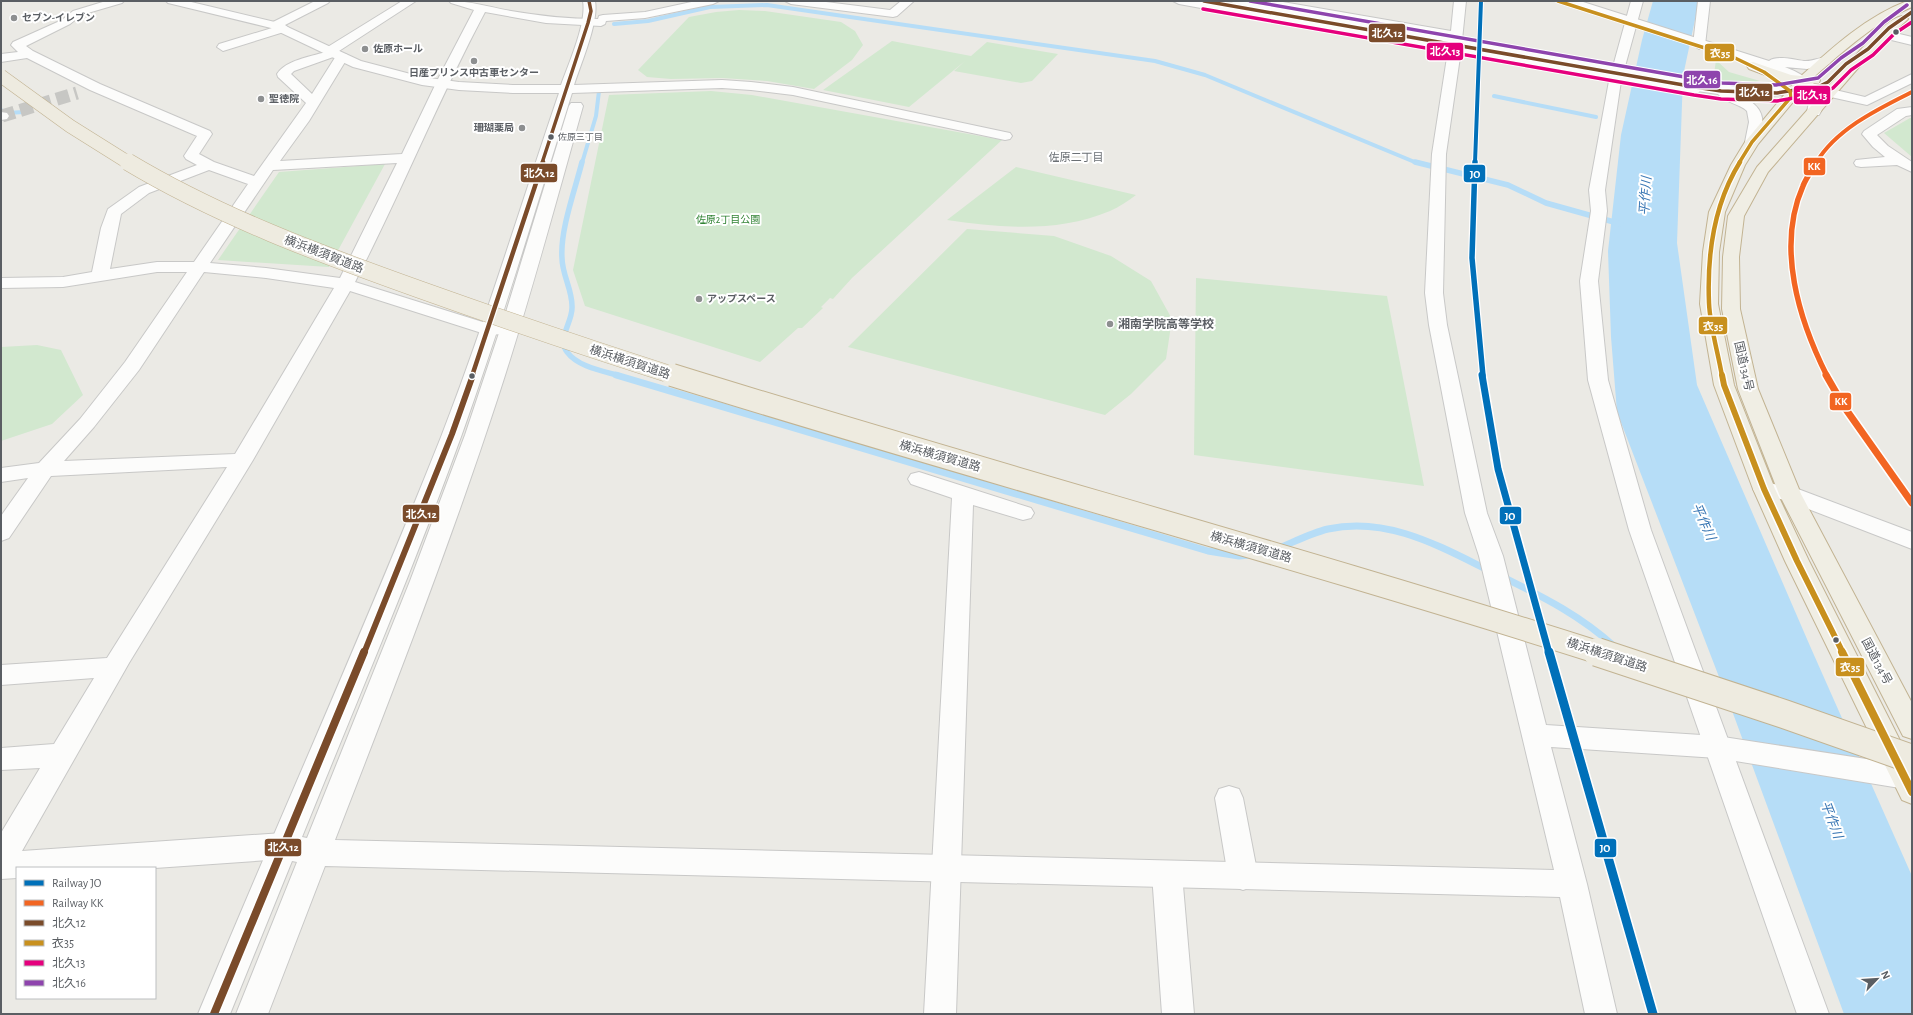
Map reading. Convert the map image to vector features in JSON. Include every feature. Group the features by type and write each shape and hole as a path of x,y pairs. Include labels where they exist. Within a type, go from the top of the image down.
{"highway":[{"name":"国道134号","path":"1910,776 1801,568 1764,489 1724,385 1709,304 1711,252 1717,212 1738,166 1752,142 1796,89 1825,61 1863,29 1897,9 1912,3"},
{"name":"国道134号","path":"1912,12 1882,34 1762,170 1736,216 1731,257 1731,309 1748,389 1790,494 1912,728"},
{"path":"1753,66 1775,75 1796,89 1828,82 1846,64 1868,49"},
{"name":"横浜横須賀道路","path":"1,67 87,129 184,185 287,231 457,294 603,344 743,388 1573,630 1804,706 1912,744"},
{"name":"横浜横須賀道路","path":"1,76 50,113 81,133 134,166 190,196 278,235 366,270 604,354 737,396 1418,596 1579,646 1816,724 1910,776"}],"street":[{"path":"118,1 77,13 66,22 17,45 29,54 94,87 205,134 191,156 209,165 257,182"},
{"path":"172,1 279,26 357,64 443,84 513,89 574,89 722,84 751,86 793,91 1005,136"},
{"path":"223,47 279,26 324,1"},
{"path":"314,103 283,74 290,68 335,54 410,1"},
{"path":"455,1 481,8 540,18 645,16 713,1"},
{"path":"589,1 590,11 598,16"},
{"path":"791,1 893,14 908,1"},
{"path":"1179,1 1425,45 1456,43"},
{"path":"1204,1 1239,3 1700,86 1753,93 1796,89"},
{"path":"1258,1 1429,30 1456,43"},
{"path":"1460,1 1456,43 1439,154 1434,293 1438,325 1476,513 1499,586 1572,884 1601,1014"},
{"path":"1558,1 1768,65 1816,105 1814,112"},
{"path":"1568,1 1634,23"},
{"path":"1637,1 1634,23 1615,81 1597,190 1597,218 1589,281 1598,380 1640,530 1699,698 1727,749 1813,1014"},
{"path":"1699,43 1704,1"},
{"path":"1,860 114,667 243,460 345,284 443,84 456,52 481,8"},
{"path":"214,1014 401,564 452,434 574,89 598,16"},
{"path":"1425,45 1429,30"},
{"path":"1882,34 1912,41"},
{"path":"1699,43 1773,62 1808,65 1825,61"},
{"path":"1699,43 1753,66 1796,89"},
{"path":"1,58 29,54"},
{"path":"1,532 45,469 87,423 132,366 257,182 314,103 335,54"},
{"path":"1831,93 1867,102 1912,78"},
{"path":"1700,86 1750,106 1757,115 1757,124 1752,142"},
{"path":"77,93 94,87"},
{"path":"252,1014 427,568 476,433 510,329 574,89"},
{"path":"1912,111 1902,112 1869,134 1874,141 1899,161 1912,168"},
{"path":"270,166 407,158"},
{"path":"1862,163 1899,161"},
{"path":"100,276 109,228 114,212 144,190 209,165"},
{"path":"1,283 63,282 157,266 200,267 266,273 345,284 488,330 510,329"},
{"path":"1,475 45,469 243,460"},
{"path":"919,479 1023,513"},
{"path":"1764,489 1790,494 1912,541"},
{"path":"940,1014 963,494"},
{"path":"1,675 114,667"},
{"path":"1535,736 1727,749 1910,776"},
{"path":"1,759 62,755"},
{"path":"1229,798 1243,876"},
{"path":"1,866 283,846 315,853 1572,884"},
{"path":"1167,874 1178,1014"}],"green space":[{"path":"739,10 765,11 841,22 855,31 863,45 852,60 814,89 767,81 722,78 671,79 647,77 638,70 689,17 716,12"},
{"path":"892,41 971,56 987,42 1058,54 1032,81 1021,83 954,71 965,61 909,107 823,90"},
{"path":"1716,60 1729,72 1760,81 1750,83 1713,81"},
{"name":"佐原2丁目公園","path":"711,91 752,95 1002,140 852,278 833,299 830,298 821,307 823,308 802,328 798,328 760,362 585,306 573,270 609,95"},
{"path":"1912,118 1912,157 1884,133"},
{"path":"385,164 329,267 218,260 279,172"},
{"path":"1016,167 1136,195 1110,211 1070,223 1050,226 1029,227 988,225 947,220"},
{"path":"967,229 1054,236 1111,256 1151,281 1172,319 1166,359 1131,394 1105,415 848,347"},
{"path":"1196,278 1387,296 1424,486 1194,455"},
{"path":"37,345 61,350 83,395 52,424 1,441 1,347"}],"water":[{"name":"平作川","path":"1653,1 1699,1 1683,76 1677,243 1697,385 1912,876 1912,1014 1844,1014 1731,708 1617,412 1611,337 1608,251 1621,135 1642,40"}],"waterway":[{"path":"614,24 648,21 710,7 767,5 1155,61 1205,75 1417,163"},
{"path":"582,163 596,116 599,91"},
{"path":"1494,96 1596,117"},
{"path":"1,110 7,113 24,112"},
{"path":"582,162 563,235 562,264 572,302 571,314 564,336 564,347 572,357 584,365 620,376"},
{"path":"1415,162 1508,185 1546,203 1621,224"},
{"path":"616,375 1208,551 1239,556 1250,555"},
{"path":"1277,549 1309,535 1328,529 1350,526 1371,527 1392,530 1432,543 1490,571"},
{"path":"1501,576 1561,607 1588,625 1615,647"}],"tunnel":[{"path":"2,116 77,93"}],"rail line":[{"name":"JO","path":"1481,1 1472,258 1476,317 1484,388 1498,469 1512,523 1653,1014"},
{"name":"KK","path":"1912,92 1874,112 1850,128 1828,147 1819,158 1802,186 1793,217 1791,248 1794,281 1802,313 1826,374 1841,402 1912,503"}],"transit line":[{"name":"北久12","path":"214,1014 401,564 452,434 488,330 588,23 591,11 589,1"},
{"name":"北久12","path":"1204,1 1695,87 1721,91 1777,93 1820,86 1828,82 1846,64 1868,49 1889,28 1912,12"},
{"name":"北久16","path":"1250,1 1696,79 1722,83 1776,85 1818,78 1823,75 1841,58 1863,43 1884,22 1907,5"},
{"name":"衣35","path":"1558,1 1733,57 1764,72 1790,91 1791,97 1752,142 1738,165 1717,212 1711,252 1709,304 1724,385 1764,489 1797,561 1912,792"},
{"name":"北久13","path":"1203,9 1694,95 1721,99 1777,101 1823,93 1833,88 1851,70 1873,55 1894,34 1912,22"}],"place":[{"name":"セブン-イレブン","path":"14,18"},
{"name":"佐原ホール","path":"365,49"},
{"name":"日産プリンス中古車センター","path":"474,61"},
{"name":"聖徳院","path":"261,99"},
{"name":"珊瑚薬局","path":"522,128"},
{"name":"佐原三丁目","path":"551,137"},
{"name":"アップスペース","path":"699,299"},
{"name":"湘南学院高等学校","path":"1110,324"}],"district":[{"name":"佐原二丁目","path":"1076,157"}]}
